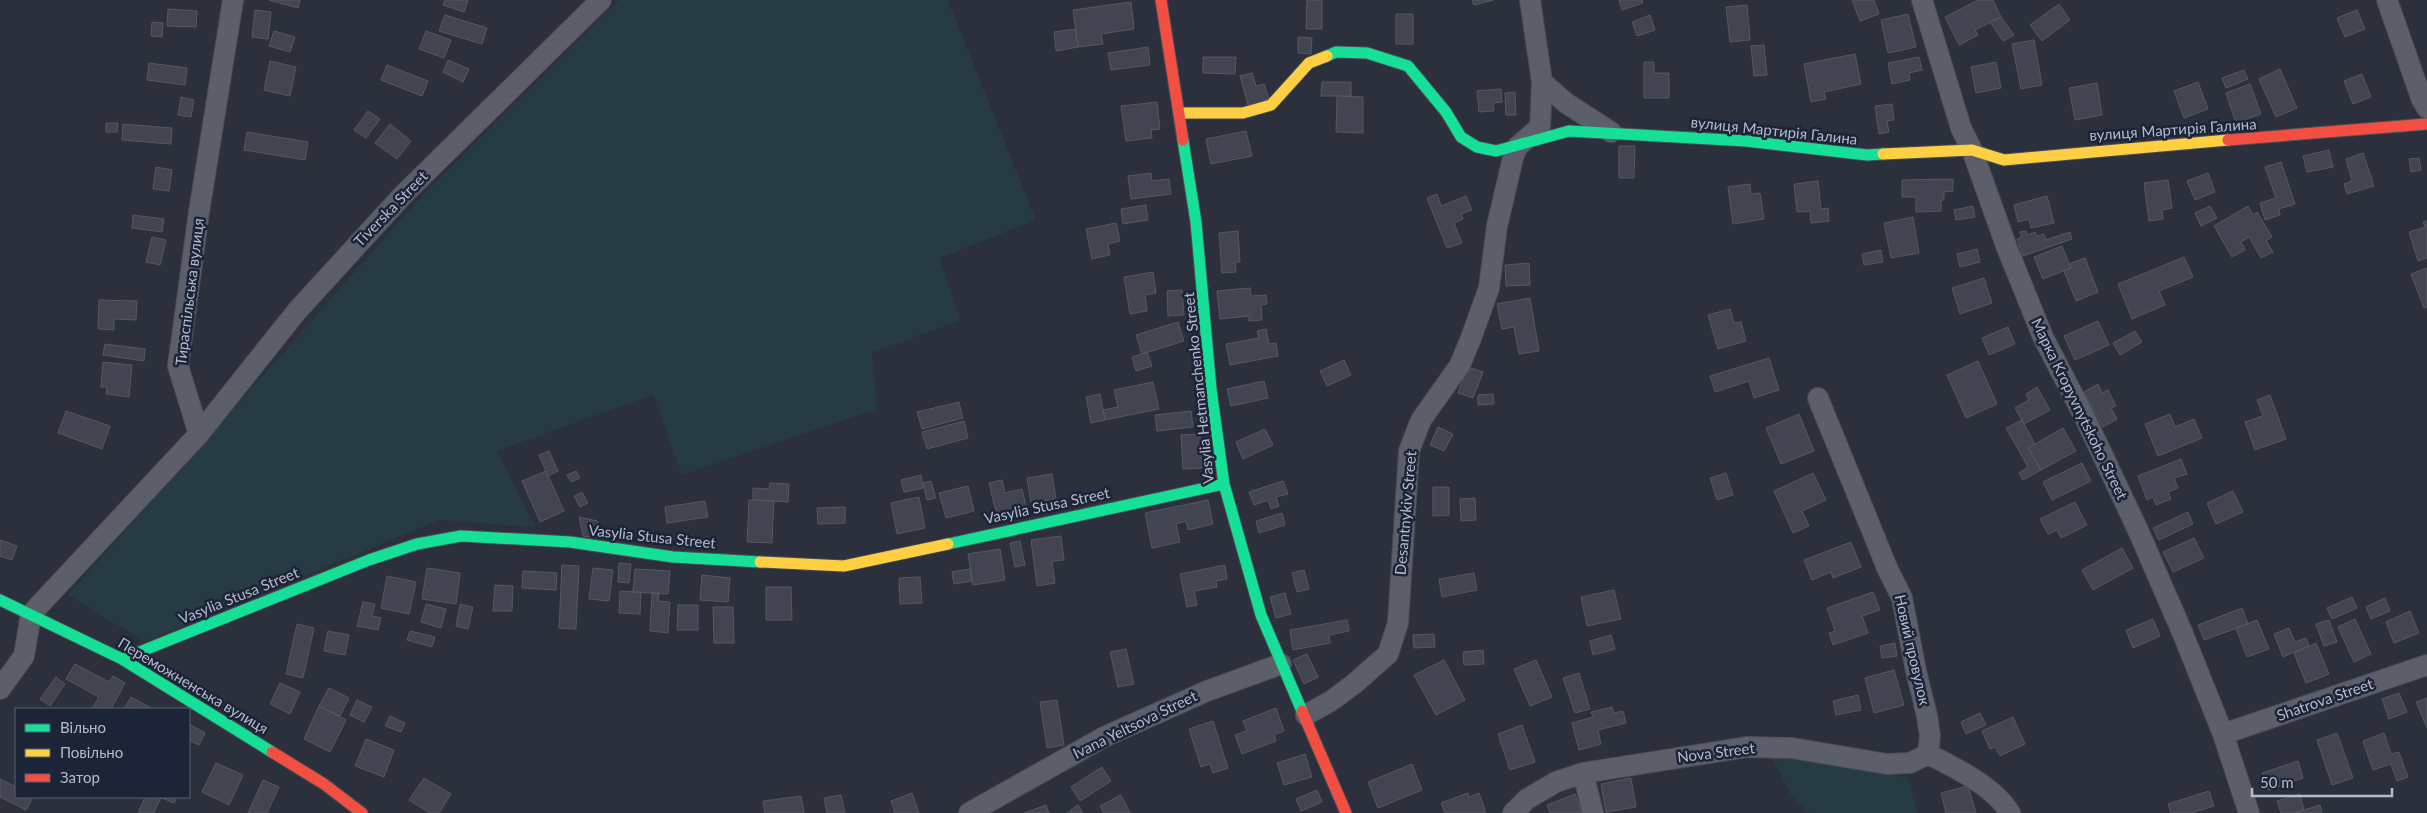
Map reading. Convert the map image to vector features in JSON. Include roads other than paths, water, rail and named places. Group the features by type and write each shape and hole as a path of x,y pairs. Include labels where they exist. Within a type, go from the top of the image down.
{"street":[{"name":"Тираспільська вулиця","path":"199,434 178,366 199,212 233,0"},
{"name":"Tiverska Street","path":"199,434 297,311 402,196 601,0"},
{"name":"Vasylia Hetmanchenko Street","path":"1162,0 1196,222 1211,389 1224,484 1261,615 1281,664 1306,715 1346,813"},
{"path":"1517,147 1540,127 1542,82 1530,0"},
{"name":"Марка Kropyvnytskoho Street","path":"1922,0 1961,128 1972,150 2007,248 2043,337 2087,422 2137,528 2183,634 2223,734 2249,813"},
{"path":"2387,0 2422,100 2427,108"},
{"name":"вулиця Мартирія Галина","path":"1180,113 1243,113 1271,105 1309,63 1336,52 1367,53 1408,66 1446,112 1461,137 1477,147 1496,151 1517,147 1569,131 1746,141 1867,155 1972,150 2004,160 2109,149 2427,124"},
{"path":"1542,82 1566,103 1611,132"},
{"name":"Desantnykiv Street","path":"1306,715 1331,701 1354,684 1388,654 1398,623 1404,494 1409,451 1422,420 1460,365 1472,338 1489,288 1504,192 1517,147"},
{"name":"Новий провулок","path":"1818,398 1888,570 1902,598 1927,716 1930,736 1928,754"},
{"path":"0,689 24,656 31,614 199,434"},
{"name":"Vasylia Stusa Street","path":"122,659 369,560 417,544 461,536 570,542 672,557 844,566 1224,484"},
{"name":"Переможненська вулиця","path":"0,600 122,659 324,784 362,813"},
{"name":"Ivana Yeltsova Street","path":"969,813 1104,737 1207,691 1281,664"},
{"name":"Shatrova Street","path":"2223,734 2427,665"},
{"name":"Nova Street","path":"1514,813 1527,799 1556,782 1583,773 1747,747 1792,748 1887,764 1910,763 1928,754"},
{"path":"1928,754 1961,770 1991,793 2010,813"},
{"path":"1583,773 1592,813"}]}
